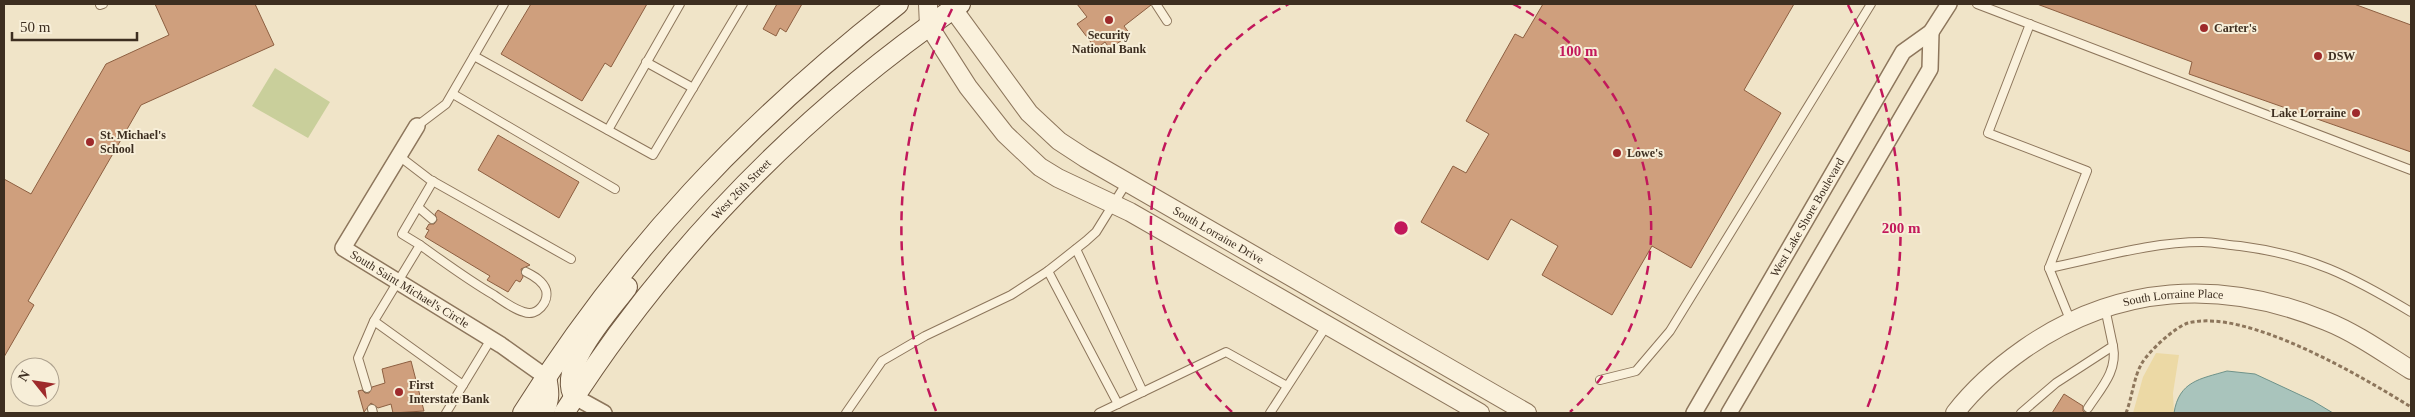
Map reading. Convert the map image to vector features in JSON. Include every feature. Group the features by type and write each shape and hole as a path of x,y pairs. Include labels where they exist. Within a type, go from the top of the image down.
{"main road":[{"path":"523,413 580,326 688,194 779,103 898,4"},
{"name":"West 26th Street","path":"569,405 634,313 713,218 751,177 831,102 929,26 953,5"},
{"path":"569,405 569,382 572,368 581,350 715,166"},
{"path":"543,413 549,403 546,376"}],"street":[{"name":"South Lorraine Drive","path":"928,4 929,26 968,87 1021,151 1058,178 1130,212 1480,413"},
{"name":"West Lake Shore Boulevard","path":"1694,413 1903,52 1931,32 1948,4"},
{"name":"South Lorraine Drive","path":"953,5 1016,97 1042,127 1085,158 1527,413"},
{"name":"West Lake Shore Boulevard","path":"1729,413 1930,69 1931,32"},
{"name":"South Saint Michael's Circle","path":"417,126 343,248 491,339 546,376"},
{"name":"South Lorraine Place","path":"1955,413 1980,383 2004,363 2041,337 2105,307 2140,298 2172,294 2222,294 2247,297 2327,321 2411,370"},
{"path":"569,405 604,413"}],"lane":[{"path":"417,126 446,104 504,4"},
{"path":"608,130 680,4"},
{"path":"474,56 653,155 742,4"},
{"path":"1156,4 1166,21"},
{"path":"1600,380 1636,371 1670,332 1871,4"},
{"path":"1977,4 2411,170"},
{"path":"2030,24 1988,133 2087,170 2049,268 2070,322"},
{"path":"646,62 693,88"},
{"path":"452,94 615,189"},
{"path":"399,156 433,181 571,259"},
{"path":"433,181 402,234 420,244 461,275 509,305 526,313 535,313 542,307 547,298 545,288 538,278 526,272"},
{"path":"846,413 882,361 926,336 1012,295 1048,271 1076,249 1096,232 1127,182"},
{"path":"418,207 432,218"},
{"path":"2049,268 2149,248 2203,242 2269,250 2323,266 2362,283 2411,312"},
{"path":"367,388 358,358 374,321 420,244"},
{"path":"1076,249 1143,392"},
{"path":"1048,271 1118,404"},
{"path":"2088,408 2111,372 2116,359 2105,307"},
{"path":"374,321 463,385"},
{"path":"1270,413 1326,325"},
{"path":"446,413 491,339"},
{"path":"2021,413 2056,383 2113,346"},
{"path":"1098,413 1226,352 1287,386"}],"path":[{"path":"2126,413 2142,363 2158,344 2185,324 2204,320 2269,333 2344,368 2411,407"}],"green space":[{"path":"275,68 330,102 308,138 252,106"}],"sand":[{"path":"2156,353 2179,355 2173,393 2174,413 2133,413 2143,377"}],"water":[{"path":"2227,371 2255,374 2313,401 2333,413 2174,413 2181,394 2192,383"}],"building":[{"name":"St. Michael's School","path":"155,4 255,4 274,45 141,105 28,301 34,305 4,357 4,179 31,194 106,64 169,35"},
{"path":"531,4 647,4 611,67 605,63 582,101 501,54"},
{"path":"777,4 802,4 786,32 780,28 776,36 763,29"},
{"path":"1077,4 1151,5 1124,26 1130,34 1110,49 1105,42 1096,49 1077,24 1087,17"},
{"name":"Lowe's","path":"1543,4 1794,4 1744,90 1781,113 1691,268 1652,246 1612,315 1542,275 1558,246 1511,219 1488,260 1421,222 1453,166 1466,173 1489,134 1466,121 1515,34 1523,38"},
{"name":"Lake Lorraine","path":"2037,4 2354,4 2411,25 2411,152 2189,74 2192,62"},
{"path":"498,135 579,182 559,218 478,170"},
{"path":"438,210 530,265 521,269 523,277 520,282 516,280 508,292 487,280 490,276 425,237 429,230 426,229 429,224 434,224 437,220 435,214"},
{"path":"411,361 424,411 393,413 391,404 378,408 371,403 364,412 358,391 362,390 365,393 369,393 372,387 385,383 382,369"},
{"path":"2064,394 2083,406 2083,411 2086,413 2052,413"}],"place":[{"name":"Security National Bank","path":"1109,20"},
{"name":"Carter's","path":"2204,28"},
{"name":"DSW","path":"2318,56"},
{"name":"Lake Lorraine","path":"2356,113"},
{"name":"St. Michael's School","path":"90,142"},
{"name":"Lowe's","path":"1617,153"},
{"name":"First Interstate Bank","path":"399,392"}]}
